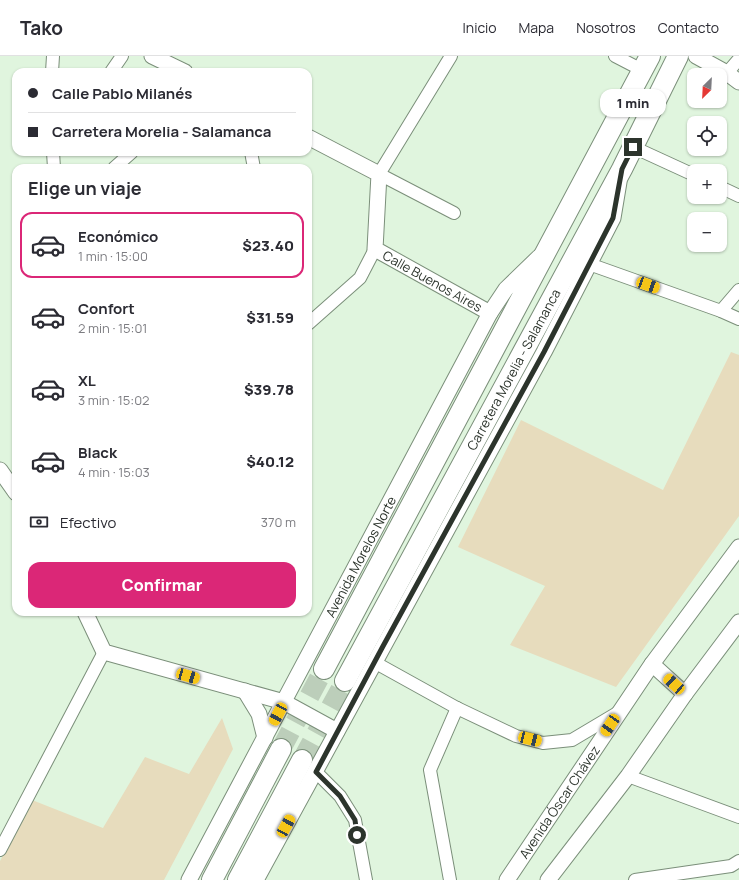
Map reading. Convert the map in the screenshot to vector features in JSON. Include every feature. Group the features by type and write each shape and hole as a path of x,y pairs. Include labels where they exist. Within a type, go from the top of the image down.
{"highway":[{"name":"Carretera Morelia - Salamanca","path":"345,682 622,169 678,56"},
{"name":"Carretera Morelia - Salamanca","path":"324,669 646,63"},
{"path":"212,880 281,749"},
{"path":"238,880 309,766"}],"street":[{"path":"52,68 53,56"},
{"path":"114,68 122,56"},
{"path":"152,56 177,68"},
{"path":"615,56 646,63"},
{"path":"696,56 718,68"},
{"path":"312,320 360,278 375,249 379,174 445,58"},
{"path":"739,59 727,73 739,82"},
{"path":"312,139 454,213"},
{"path":"633,147 687,172"},
{"path":"118,164 128,156"},
{"path":"256,880 309,766 337,731 544,352 613,218 622,169"},
{"path":"727,190 739,196"},
{"name":"Avenida Morelos Norte","path":"189,880 490,313 506,289 549,247"},
{"name":"Calle Buenos Aires","path":"375,249 490,313"},
{"path":"589,264 721,311 739,320"},
{"path":"721,311 739,290"},
{"path":"0,470 12,487"},
{"name":"Avenida Óscar Chávez","path":"507,880 618,712 739,547"},
{"path":"87,616 104,652 284,702 337,731"},
{"path":"548,880 628,776 739,622"},
{"path":"0,850 104,652"},
{"path":"374,662 457,708 516,736 543,743 572,740 618,712"},
{"path":"652,664 686,694"},
{"path":"245,691 259,714 265,738"},
{"path":"450,880 430,770 457,708"},
{"path":"309,766 340,796 355,820 366,880"},
{"path":"628,776 739,817"},
{"path":"635,880 731,866 739,861"}],"shaded area":[{"path":"731,352 739,355 739,516 616,687 510,645 545,586 458,547 521,420 663,490"},
{"path":"222,718 233,749 164,880 0,880 0,861 32,800 103,828 145,757 189,774"}],"tunnel":[{"path":"281,749 324,669"},
{"path":"302,760 345,681"}],"route":[{"path":"357,835 355,820 340,796 316,772 503,425 544,352 613,218 622,169 633,147"}]}
